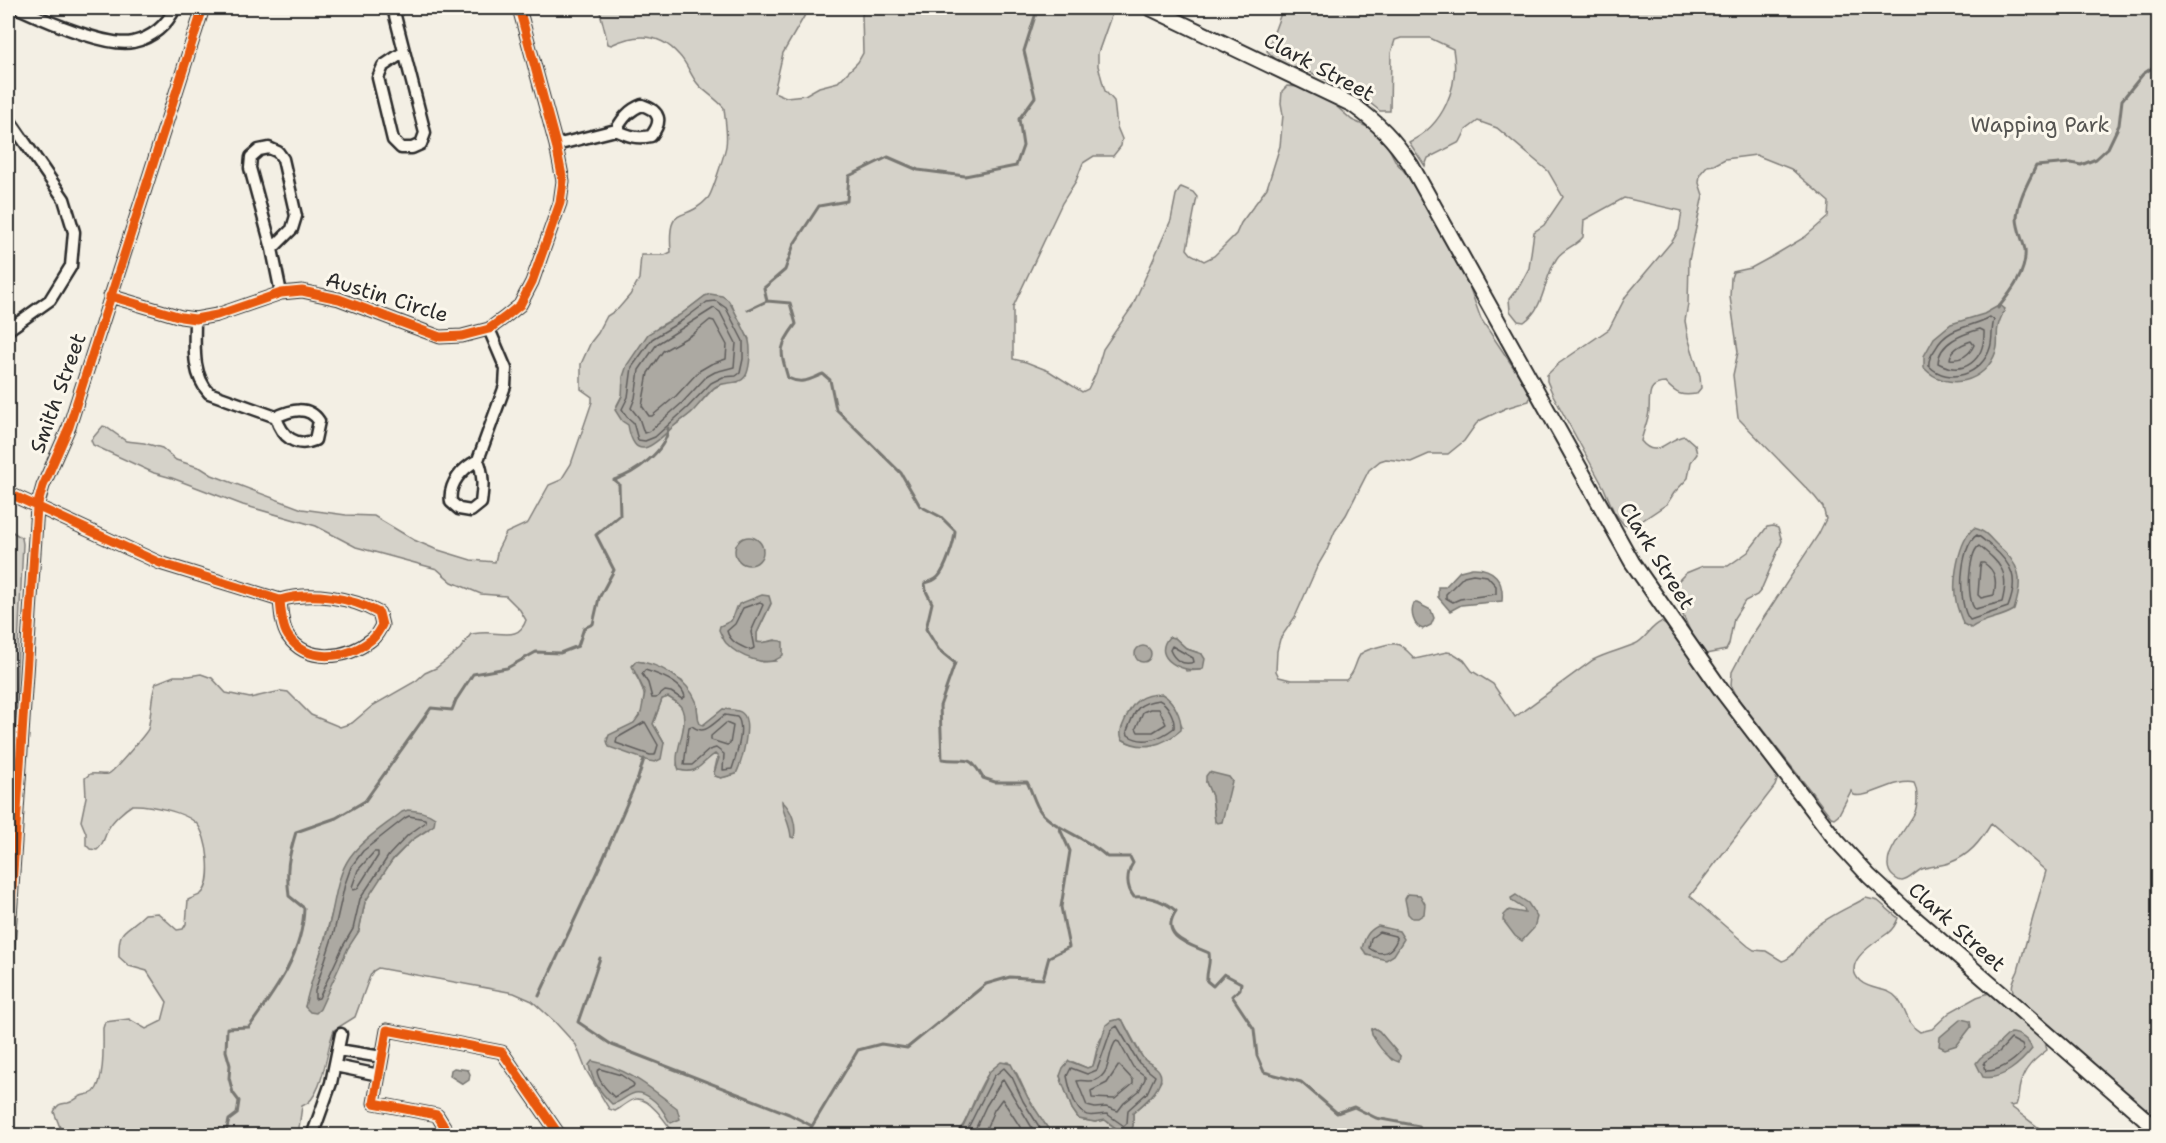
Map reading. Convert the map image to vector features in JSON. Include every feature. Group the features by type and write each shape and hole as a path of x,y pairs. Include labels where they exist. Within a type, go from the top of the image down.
{"main road":[{"name":"Clark Street","path":"1150,8 1353,105 1377,122 1395,141 1411,165 1638,570 1722,691 1836,840 1869,876 1910,914 2158,1131"}],"street":[{"path":"18,8 82,33 118,43 133,42 150,36 171,17 175,8"},
{"name":"Smith Street","path":"8,948 37,507 43,486 69,427 203,8"},
{"path":"393,8 425,133 421,144 412,148 401,148 393,140 378,78 383,66 404,52"},
{"name":"Austin Circle","path":"110,296 195,320 217,315 281,293 302,291 339,299 440,337 462,336 489,329 520,305 532,282 560,203 563,181 556,145 519,8"},
{"path":"8,330 50,300 71,266 74,232 64,199 10,125"},
{"path":"556,145 616,130"},
{"path":"272,249 292,229 296,216 283,159 278,152 269,148 259,150 251,157 250,168 272,249 281,293"},
{"path":"195,320 196,371 201,384 209,393 276,417"},
{"path":"478,460 469,465 449,492 450,502 459,509 471,511 481,503 483,485 478,460 505,386 506,369 489,329"},
{"path":"8,493 160,563 280,600 292,596 330,597 365,605 379,613 382,625 372,640 355,649 337,656 317,656 298,647 287,634 280,600"},
{"path":"450,1136 437,1115 374,1103 387,1030 502,1052 560,1136"},
{"path":"312,1136 335,1066 341,1034"},
{"path":"338,1050 382,1057"},
{"path":"335,1066 379,1075"}],"green space":[{"path":"599,8 809,8 783,53 774,92 786,97 805,95 819,87 838,82 858,62 863,53 862,15 865,8 1107,8 1111,16 1098,53 1098,66 1105,91 1114,101 1117,127 1122,139 1121,146 1113,156 1094,156 1083,163 1013,307 1013,359 1049,371 1082,392 1088,389 1096,373 1103,349 1132,307 1171,220 1176,195 1181,187 1193,192 1197,197 1187,249 1204,261 1214,256 1236,234 1241,223 1267,188 1280,146 1283,115 1282,91 1287,86 1299,87 1328,99 1352,120 1374,130 1384,139 1396,162 1410,178 1467,280 1481,319 1525,385 1530,398 1529,401 1506,408 1481,420 1464,441 1448,454 1429,454 1411,462 1386,459 1369,470 1346,515 1335,531 1295,617 1280,639 1276,671 1279,677 1291,680 1346,680 1352,674 1362,653 1388,645 1401,646 1415,659 1447,652 1453,653 1464,660 1472,671 1493,684 1515,717 1593,660 1639,642 1661,622 1667,626 1775,774 1777,780 1775,786 1690,896 1748,946 1754,950 1766,951 1782,961 1791,956 1808,934 1825,920 1866,898 1878,901 1898,918 1890,931 1862,953 1854,967 1855,974 1864,984 1884,990 1897,998 1909,1021 1920,1032 1932,1029 1950,1012 1977,997 1989,993 1996,995 2013,1014 2044,1038 2047,1050 2027,1069 2019,1088 2016,1105 2010,1106 2043,1131 2044,1135 1052,1135 1008,1062 999,1064 986,1078 963,1125 954,1135 675,1135 658,1112 647,1102 636,1099 615,1111 609,1109 586,1070 576,1045 532,1001 514,993 378,968 370,976 355,1017 334,1030 320,1084 315,1094 302,1106 298,1135 63,1135 54,1112 60,1104 92,1093 98,1087 102,1071 105,1022 129,1019 146,1029 162,1021 167,1002 147,971 129,966 119,957 120,940 124,931 145,914 158,913 177,930 183,929 186,924 188,900 201,894 207,880 207,849 201,830 192,820 166,810 132,805 113,822 97,850 90,849 86,845 86,833 81,821 86,797 85,778 90,774 111,772 146,732 156,683 174,676 201,674 212,678 226,693 250,698 281,691 288,692 311,715 340,727 352,723 372,706 436,668 460,649 471,634 512,634 520,630 526,620 506,596 481,594 452,582 437,569 356,547 316,526 243,505 154,473 93,445 91,440 103,426 126,441 162,448 176,460 302,509 374,516 414,540 435,549 471,560 495,562 498,549 506,533 528,523 549,485 561,480 571,464 592,402 592,397 581,389 581,364 591,342 607,316 618,309 630,295 639,279 641,255 665,255 671,252 670,236 675,220 692,211 708,198 726,146 724,108 700,86 682,58 672,48 664,42 647,37 630,38 608,44","holes":["705,296 732,305 749,339 738,382 726,382 714,388 691,413 674,426 617,405 658,327 680,315","771,604 757,633 757,642 775,640 776,661 762,662 732,648 723,625 731,621 736,607","1175,638 1187,649 1202,654 1200,670 1186,671","642,662 682,681 696,702 699,724 703,725 723,709 736,774 721,778 715,776 718,755 715,754 677,765 684,716 681,706 668,697 662,699 653,724 664,743 607,738 633,724 643,713 645,699 634,672","1174,705 1182,727 1152,742 1130,743 1122,739","1232,781 1215,821 1212,796 1206,782","429,829 412,840 387,866 365,902 359,931 305,1007 346,864","1120,1019 1144,1060 1155,1067 1161,1081 1148,1100 1133,1113 1133,1126 1117,1130 1105,1120 1095,1122 1079,1119 1072,1109 1060,1076 1073,1062 1087,1068 1093,1066 1098,1044 1111,1021","1371,1029 1379,1031 1400,1056 1392,1060 1372,1035"]},
{"name":"Wapping Park","path":"1283,8 2158,8 2158,1120 2014,994 2013,982 2046,871 1991,824 1978,842 1962,856 1949,863 1922,869 1905,880 1898,880 1889,871 1888,863 1894,846 1915,811 1917,794 1914,783 1899,783 1860,795 1854,795 1851,791 1839,814 1834,818 1831,817 1740,701 1731,685 1732,672 1749,640 1818,535 1826,519 1823,507 1815,497 1738,418 1733,375 1738,352 1730,297 1731,278 1733,272 1751,268 1805,237 1828,217 1829,202 1791,169 1756,155 1725,159 1707,166 1700,174 1699,183 1703,195 1689,260 1688,304 1685,321 1700,376 1701,388 1696,394 1687,395 1673,390 1666,383 1654,386 1650,394 1648,417 1641,441 1652,449 1685,436 1695,445 1697,454 1691,462 1688,478 1667,504 1637,524 1624,525 1614,512 1604,488 1553,395 1547,375 1558,364 1609,329 1626,296 1673,240 1679,230 1682,211 1624,198 1584,220 1583,237 1557,258 1536,308 1524,322 1518,321 1510,311 1509,299 1529,268 1534,232 1544,225 1563,197 1548,171 1497,128 1478,121 1466,130 1460,142 1428,158 1425,166 1409,142 1431,126 1440,116 1446,104 1454,77 1453,49 1430,38 1395,40 1391,53 1390,111 1380,111 1349,86 1346,89 1312,73 1280,63 1267,51"},
{"path":"1767,527 1778,528 1782,541 1761,590 1757,595 1745,601 1734,618 1726,650 1706,654 1694,640 1679,606 1675,588 1677,582 1686,573 1703,566 1728,566 1748,552"},
{"path":"8,529 22,538 23,544 8,854"}],"water":[{"path":"710,294 722,296 728,300 746,333 750,348 747,373 737,382 715,387 691,413 653,444 641,448 631,438 628,425 622,421 615,410 622,396 623,377 627,365 648,334"},
{"path":"2000,305 2005,309 1998,325 1997,348 1984,371 1975,377 1954,382 1933,375 1924,368 1924,356 1934,338 1951,324 1984,314"},
{"path":"1974,528 1986,534 2011,559 2018,573 2019,590 2014,610 1971,628 1963,624 1957,604 1955,583 1960,552 1968,534"},
{"path":"749,537 759,541 763,551 759,561 749,565 739,561 735,551 739,541"},
{"path":"1472,568 1492,572 1496,576 1501,587 1502,601 1461,605 1450,611 1438,597 1438,587 1445,587 1460,571"},
{"path":"762,595 769,596 771,603 757,633 757,642 776,640 783,642 783,655 769,661 753,660 731,648 719,630 720,626 731,621 739,604"},
{"path":"1414,603 1431,610 1434,618 1431,625 1423,629 1417,625 1412,614"},
{"path":"1169,637 1175,638 1187,649 1202,654 1205,659 1203,669 1187,669 1172,663 1164,652 1164,645"},
{"path":"1143,646 1149,648 1151,654 1149,660 1143,662 1137,660 1135,654 1137,648"},
{"path":"636,661 663,669 686,686 696,701 700,724 703,725 723,709 742,713 747,724 747,733 736,774 721,778 715,776 719,758 715,754 695,770 679,770 677,756 684,716 680,705 668,697 662,699 653,724 664,743 661,759 655,762 649,761 609,747 607,741 609,735 634,723 641,713 645,692 632,666"},
{"path":"1162,694 1176,710 1181,730 1167,740 1153,745 1137,745 1122,739 1122,727 1134,703 1148,695"},
{"path":"1209,772 1229,777 1232,781 1222,822 1215,821 1212,796 1206,782"},
{"path":"782,801 793,818 794,838 791,837"},
{"path":"408,810 432,816 435,818 434,825 412,840 393,859 365,902 359,931 348,948 320,1009 316,1013 310,1012 305,1007 307,998 345,865 355,850 402,812"},
{"path":"1408,894 1420,895 1425,904 1424,914 1418,918 1412,918 1408,914 1405,899"},
{"path":"1516,895 1528,903 1537,917 1534,928 1522,941 1515,936 1503,920 1509,910 1525,913 1524,909 1512,901 1511,898"},
{"path":"1378,926 1399,931 1404,939 1394,955 1386,960 1367,955 1362,948 1367,935"},
{"path":"1120,1019 1142,1056 1158,1069 1161,1076 1153,1094 1133,1113 1133,1126 1130,1132 1119,1130 1105,1120 1095,1122 1079,1119 1072,1109 1060,1076 1069,1061 1087,1068 1093,1066 1106,1025"},
{"path":"1961,1019 1970,1021 1971,1027 1957,1045 1945,1049 1939,1046 1940,1037"},
{"path":"1374,1028 1400,1056 1399,1062 1385,1053 1378,1044 1372,1034 1371,1029"},
{"path":"2010,1033 2024,1038 2032,1049 2017,1065 2004,1074 1990,1078 1983,1077 1976,1063"},
{"path":"592,1061 627,1073 647,1086 677,1108 680,1119 671,1123 655,1101 639,1093 612,1104 594,1081 589,1065"},
{"path":"1001,1062 1011,1064 1028,1098 1052,1135 954,1135 963,1126 989,1072"},
{"path":"454,1068 468,1070 469,1080 463,1084 450,1076"}],"waterway":[{"path":"1035,8 1036,13 1024,51 1035,97 1019,119 1023,146 1016,166 965,176 918,170 888,157 849,176 847,201 819,206 794,244 785,270 764,288 767,301 790,303 796,324 783,344 782,350 788,378 802,381 823,374 830,380 836,409 901,473 920,506 941,517 955,531 944,568 938,577 925,583 932,603 926,629 939,650 955,663 940,706 942,759 966,760 974,765 983,778 995,782 1027,782 1039,809 1055,824 1091,844 1107,857 1130,857 1133,863 1128,880 1131,893 1134,897 1146,897 1162,902 1176,911 1171,927 1174,934 1186,943 1209,953 1207,981 1213,986 1224,974 1241,983 1240,989 1232,996 1254,1029 1257,1056 1264,1072 1301,1082 1337,1113 1354,1107 1376,1118 1419,1126 1422,1136"},
{"path":"1998,308 2021,274 2025,250 2017,218 2019,204 2036,166 2071,163 2081,165 2096,159 2108,148 2119,125 2122,100 2143,74 2158,64"},
{"path":"748,310 767,301"},
{"path":"225,1136 229,1120 237,1114 239,1101 233,1093 229,1078 230,1065 226,1051 227,1028 249,1027 278,986 299,941 304,908 289,896 288,887 288,864 296,832 336,818 365,801 431,708 452,710 473,674 507,668 536,652 560,653 578,646 584,628 593,624 599,598 614,570 596,535 620,515 619,484 614,480 631,473 656,453 666,437 668,428"},
{"path":"539,996 603,859 644,759"},
{"path":"806,1136 858,1050 881,1044 907,1048 986,984 1010,977 1043,979 1049,957 1069,947 1061,907 1070,851 1058,825"},
{"path":"600,958 578,1022 612,1045 789,1114 812,1126"}],"cycle path":[{"path":"8,948 37,507 43,486 69,427 203,8"},
{"path":"110,296 195,319 217,315 281,293 302,291 339,299 440,337 462,336 489,329 520,305 532,282 560,203 563,181 556,145 519,8"},
{"path":"8,493 160,563 280,600 282,619 288,636 296,645 316,655 328,656 351,651 373,639 382,625 379,613 343,599 304,596 280,600"},
{"path":"450,1136 437,1115 374,1103 387,1030 502,1052 560,1136"}]}
